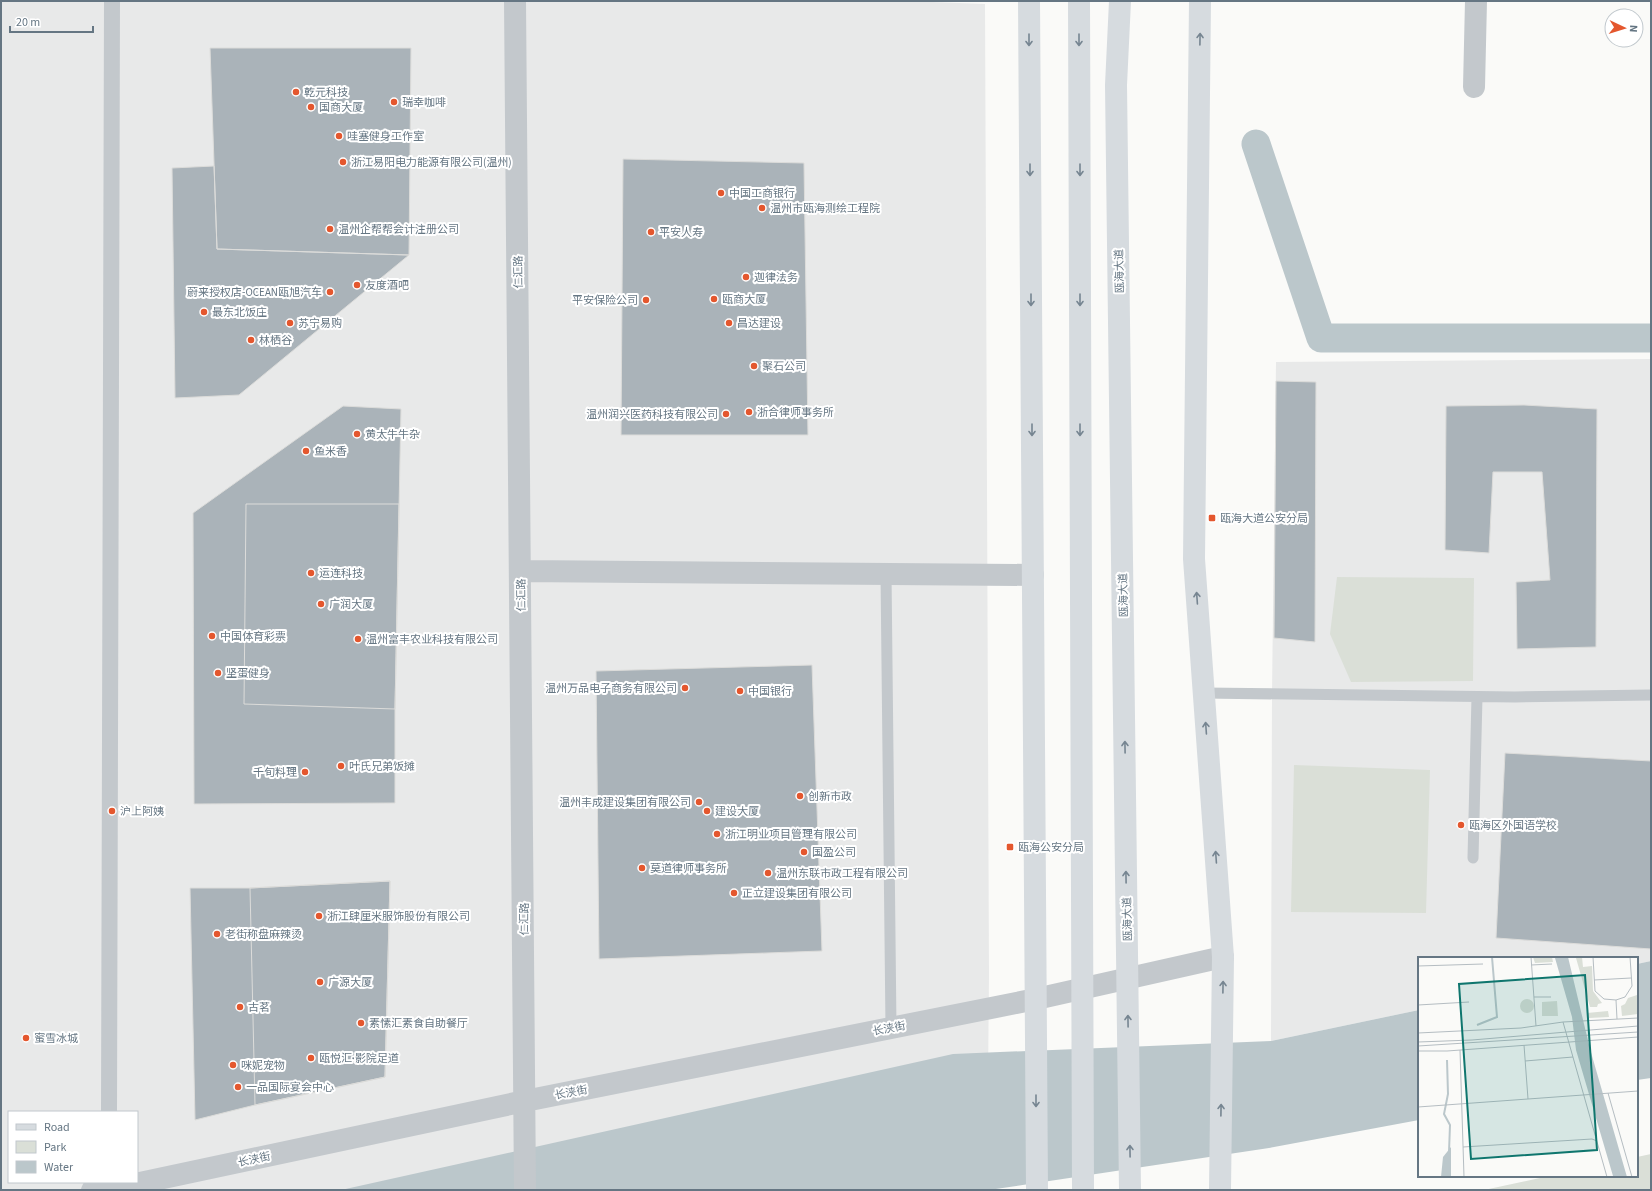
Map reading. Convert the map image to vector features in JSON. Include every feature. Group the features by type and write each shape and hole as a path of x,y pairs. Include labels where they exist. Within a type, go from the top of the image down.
{"main road":[{"path":"1029,1 1037,1187"},
{"path":"1079,1 1083,1190"},
{"name":"瓯海大道","path":"1120,1 1116,85 1130,1190"},
{"path":"1200,1 1194,559 1223,957 1220,1190"}],"street":[{"path":"109,1111 112,1"},
{"name":"仁汇路","path":"515,1 525,1190"},
{"path":"1474,87 1476,1"},
{"path":"520,571 1033,575"},
{"name":"长浃街","path":"107,1190 525,1101 1036,1000 1223,957"}],"lane":[{"path":"886,573 891,1028"},
{"path":"1204,693 1478,697 1651,695"},
{"path":"1473,858 1478,697"}],"shaded area":[{"path":"1,1 906,1 985,4 989,975 987,1190 1,1190"},
{"name":"瓯海区外国语学校","path":"1651,359 1651,961 1638,964 1638,957 1418,957 1418,1010 1271,1041 1272,693 1276,362"}],"green space":[{"path":"1337,577 1474,578 1473,681 1351,682 1330,634"},
{"path":"1294,765 1430,770 1426,913 1291,912"},
{"path":"1651,1154 1651,1190 1484,1190 1544,1177 1638,1177 1638,1157"}],"water":[{"path":"1651,961 1651,1078 1638,1080 1638,964"},
{"path":"1418,1010 1418,1120 1269,1148 989,1190 341,1190 953,1054 1271,1041"}],"building":[{"name":"国商大厦","path":"210,48 411,48 409,255 217,249"},
{"name":"瓯商大厦","path":"623,159 804,163 808,435 621,435"},
{"path":"214,166 217,249 409,255 239,395 175,398 172,168"},
{"path":"1276,381 1316,382 1315,642 1274,638"},
{"path":"1524,405 1597,409 1596,647 1517,649 1516,582 1550,580 1542,472 1493,472 1489,553 1445,550 1446,406"},
{"path":"343,406 401,409 395,709 395,803 194,804 193,513"},
{"name":"广润大厦","path":"246,504 399,504 395,709 244,704"},
{"name":"建设大厦","path":"812,665 822,951 599,959 596,671"},
{"path":"1505,753 1651,761 1651,949 1496,938"},
{"name":"广源大厦","path":"390,881 385,1077 255,1105 250,888"},
{"name":"广源大厦","path":"390,881 385,1077 255,1105 195,1120 190,888 250,888"}],"waterway":[{"path":"1256,144 1321,338 1651,338"}],"place":[{"name":"乾元科技","path":"296,92"},
{"name":"瑞幸咖啡","path":"394,102"},
{"name":"国商大厦","path":"311,107"},
{"name":"哇塞健身工作室","path":"339,136"},
{"name":"浙江易阳电力能源有限公司(温州)","path":"343,162"},
{"name":"中国工商银行","path":"721,193"},
{"name":"温州市瓯海测绘工程院","path":"762,208"},
{"name":"温州企帮帮会计注册公司","path":"330,229"},
{"name":"平安人寿","path":"651,232"},
{"name":"迦律法务","path":"746,277"},
{"name":"友度酒吧","path":"357,285"},
{"name":"蔚来授权店-OCEAN瓯旭汽车","path":"330,292"},
{"name":"瓯商大厦","path":"714,299"},
{"name":"平安保险公司","path":"646,300"},
{"name":"最东北饭庄","path":"204,312"},
{"name":"苏宁易购","path":"290,323"},
{"name":"昌达建设","path":"729,323"},
{"name":"林栖谷","path":"251,340"},
{"name":"聚石公司","path":"754,366"},
{"name":"浙合律师事务所","path":"749,412"},
{"name":"温州润兴医药科技有限公司","path":"726,414"},
{"name":"黄太牛牛杂","path":"357,434"},
{"name":"鱼米香","path":"306,451"},
{"name":"瓯海大道公安分局","path":"1212,518"},
{"name":"运连科技","path":"311,573"},
{"name":"广润大厦","path":"321,604"},
{"name":"中国体育彩票","path":"212,636"},
{"name":"温州富丰农业科技有限公司","path":"358,639"},
{"name":"坚蛋健身","path":"218,673"},
{"name":"温州万品电子商务有限公司","path":"685,688"},
{"name":"中国银行","path":"740,691"},
{"name":"叶氏兄弟饭摊","path":"341,766"},
{"name":"千旬料理","path":"305,772"},
{"name":"创新市政","path":"800,796"},
{"name":"温州丰成建设集团有限公司","path":"699,802"},
{"name":"沪上阿姨","path":"112,811"},
{"name":"建设大厦","path":"707,811"},
{"name":"瓯海区外国语学校","path":"1461,825"},
{"name":"浙江明业项目管理有限公司","path":"717,834"},
{"name":"瓯海公安分局","path":"1010,847"},
{"name":"国盈公司","path":"804,852"},
{"name":"莫道律师事务所","path":"642,868"},
{"name":"温州东联市政工程有限公司","path":"768,873"},
{"name":"正立建设集团有限公司","path":"734,893"},
{"name":"浙江肆厘米服饰股份有限公司","path":"319,916"},
{"name":"老街称盘麻辣烫","path":"217,934"},
{"name":"广源大厦","path":"320,982"},
{"name":"古茗","path":"240,1007"},
{"name":"素愫汇素食自助餐厅","path":"361,1023"},
{"name":"蜜雪冰城","path":"26,1038"},
{"name":"瓯悦汇·影院足道","path":"311,1058"},
{"name":"咪妮宠物","path":"233,1065"},
{"name":"一品国际宴会中心","path":"238,1087"}]}
